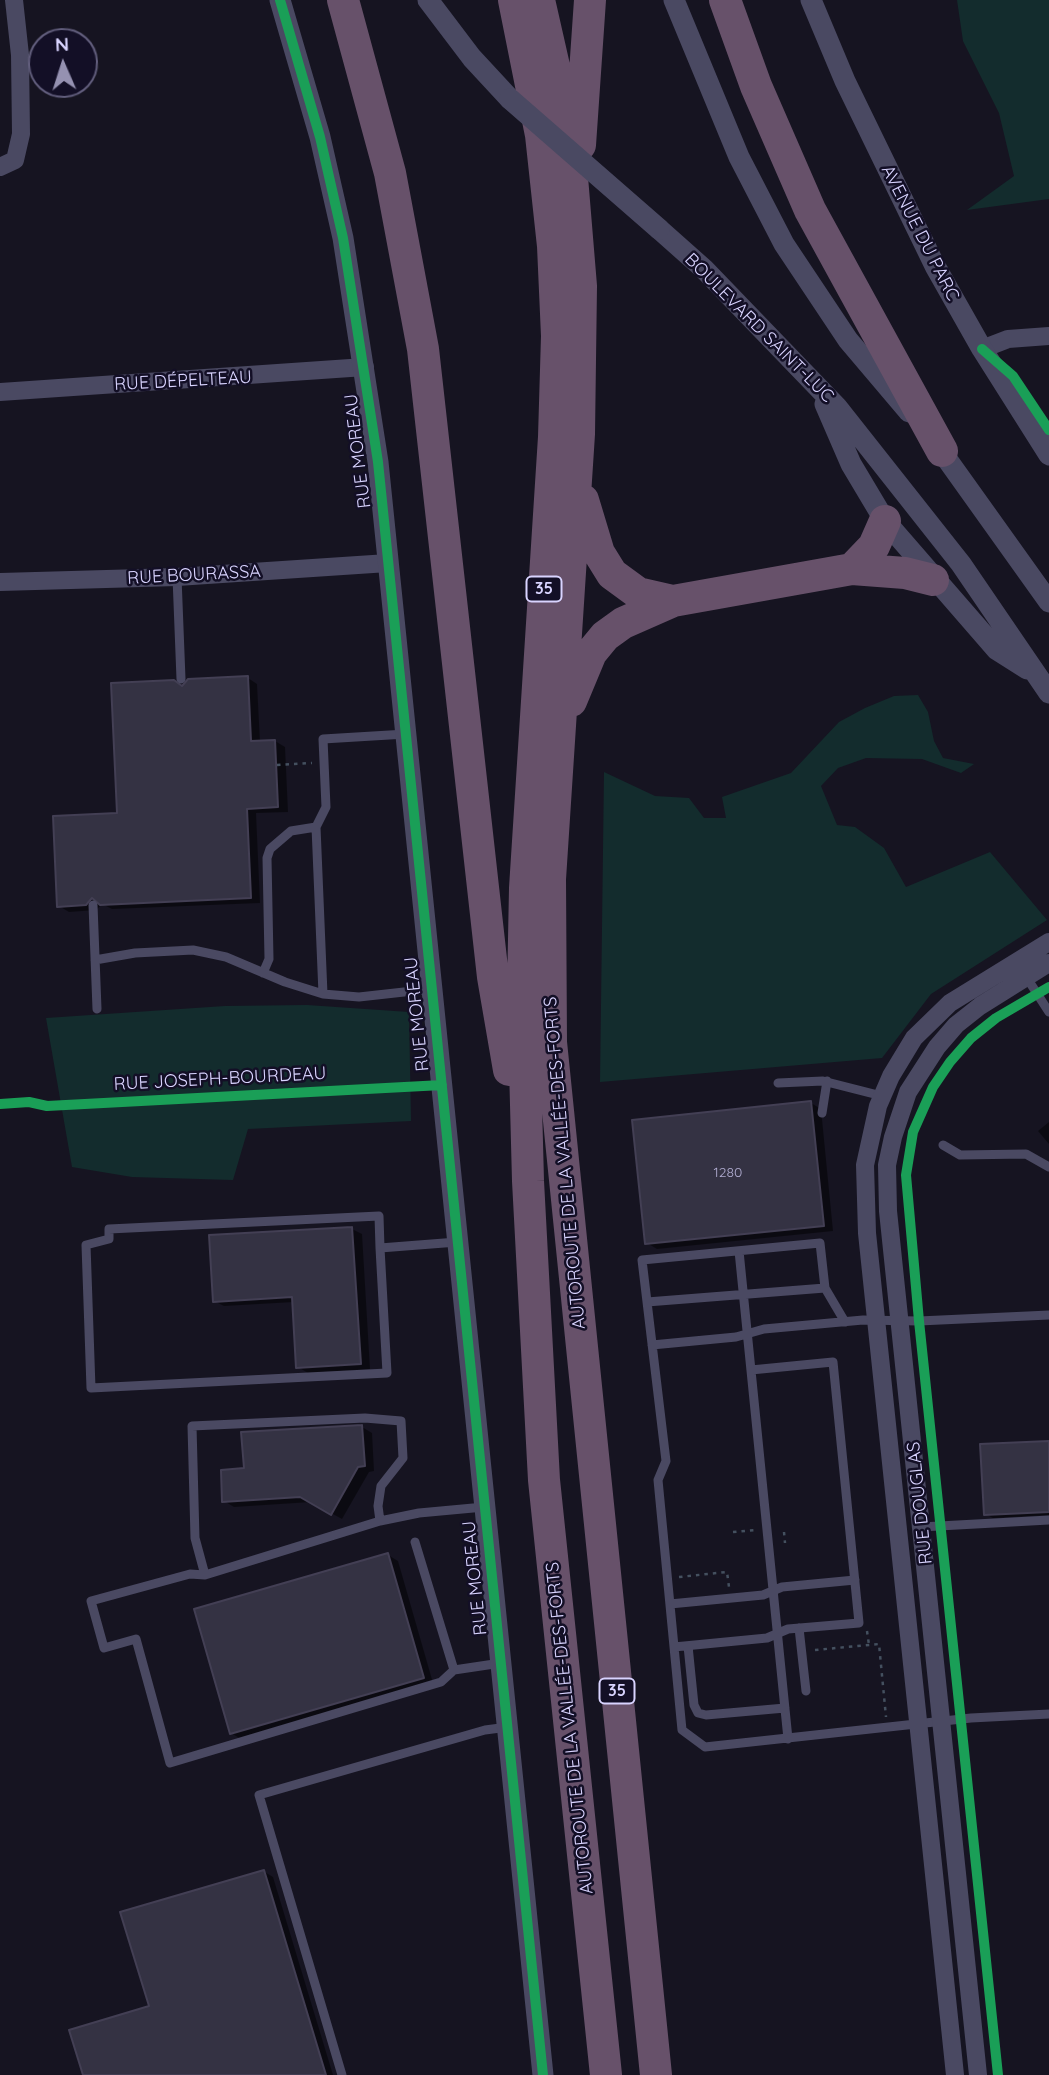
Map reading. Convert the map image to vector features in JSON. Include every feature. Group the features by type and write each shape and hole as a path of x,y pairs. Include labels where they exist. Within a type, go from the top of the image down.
{"highway":[{"path":"343,0 387,163 423,349 493,977 527,1181"},
{"name":"AUTOROUTE DE LA VALLÉE-DES-FORTS","path":"514,0 541,135 553,246 557,326 554,437 525,878 523,990 527,1181 544,1480 606,2075"},
{"name":"AUTOROUTE DE LA VALLÉE-DES-FORTS","path":"539,0 561,97 575,195 582,351 550,914 553,1064 656,2075"},
{"path":"575,195 589,58 590,0"},
{"path":"725,0 756,86 810,210 942,451"},
{"path":"576,478 599,553 612,574 638,593 673,601"},
{"path":"852,569 874,546 885,521"},
{"path":"559,730 581,673 597,644 623,622 673,601 852,569 905,573 933,580"}],"street":[{"path":"0,167 15,160 21,134 20,55 14,0"},
{"name":"RUE MOREAU","path":"280,0 326,162 365,367 406,734 543,2075"},
{"name":"BOULEVARD SAINT-LUC","path":"428,0 472,58 510,99 704,269 817,386 869,446 961,564 1049,693"},
{"path":"674,0 739,157 784,244 848,341 942,451 1049,602"},
{"name":"AVENUE DU PARC","path":"811,0 907,211 982,349 1049,455"},
{"path":"0,8 16,23"},
{"path":"982,349 1008,339 1049,337"},
{"name":"RUE DÉPELTEAU","path":"0,392 365,367"},
{"path":"817,386 851,464 885,521 933,580 997,650 1035,674"},
{"name":"RUE BOURASSA","path":"0,582 177,577 388,563"},
{"name":"RUE DOUGLAS","path":"955,2075 864,1184 870,1136 882,1096 906,1049 924,1027 950,1003 1049,942"},
{"name":"RUE DOUGLAS","path":"978,2075 887,1177 891,1144 902,1106 926,1062 956,1025 1049,963"}],"lane":[{"path":"177,577 181,679"},
{"path":"323,994 316,827 326,807 323,739 406,734"},
{"path":"263,973 269,959 267,858 270,849 291,831 316,827"},
{"path":"93,905 97,1009"},
{"path":"95,960 147,952 193,950 226,957 323,994 359,997 432,988"},
{"path":"1017,962 1049,1012"},
{"path":"778,1083 827,1081 882,1096"},
{"path":"822,1113 827,1081"},
{"path":"943,1145 960,1155 1026,1154 1049,1167"},
{"path":"379,1216 380,1248 387,1373 91,1388 86,1245 109,1239 109,1229 379,1216"},
{"path":"380,1248 458,1242"},
{"path":"845,1322 825,1288 820,1243 642,1260 666,1461 658,1480 682,1730 705,1747 942,1721 1049,1714"},
{"path":"739,1251 788,1739"},
{"path":"647,1302 825,1288"},
{"path":"652,1346 845,1322 1049,1315"},
{"path":"674,1647 767,1638 799,1628 859,1623 833,1362 751,1370"},
{"path":"205,1575 195,1538 192,1426 365,1418 401,1421 403,1458 381,1486 378,1506 380,1521"},
{"path":"486,1507 419,1513 380,1521 205,1575 190,1574 91,1601 104,1648 136,1639 170,1763 441,1682 454,1670 501,1663"},
{"path":"921,1527 1049,1520"},
{"path":"415,1542 454,1670"},
{"path":"670,1604 763,1595 782,1587 855,1580"},
{"path":"799,1628 806,1692"},
{"path":"688,1646 694,1705 698,1713 706,1715 785,1708"},
{"path":"342,2075 259,1795 485,1730 508,1727"}],"path":[{"path":"277,765 301,764"},
{"path":"733,1532 756,1530"},
{"path":"784,1532 785,1543"},
{"path":"677,1577 727,1572 729,1589 740,1588"},
{"path":"810,1643 810,1651 878,1644 886,1717"}],"green space":[{"path":"957,0 1049,0 1049,199 967,210 1014,176 999,113 963,41"},
{"path":"918,695 928,712 934,741 943,758 974,764 961,773 922,759 866,758 838,768 821,786 837,825 855,827 884,848 906,887 990,852 1047,920 931,994 882,1058 600,1082 604,772 655,796 689,798 704,818 726,818 722,797 791,773 839,722 894,696"},
{"path":"307,1005 409,1012 411,1121 248,1129 233,1180 132,1177 72,1167 46,1018 225,1006"}],"building":[{"path":"248,676 251,741 275,740 278,807 247,809 251,898 100,905 92,898 86,905 57,907 53,816 117,813 111,683 174,680 182,686 188,679"},
{"path":"811,1101 824,1226 645,1244 632,1120"},
{"path":"352,1227 361,1364 296,1368 292,1297 213,1302 209,1235"},
{"path":"362,1425 365,1466 358,1467 331,1515 300,1497 222,1502 221,1470 244,1468 241,1432"},
{"path":"1049,1441 1049,1512 984,1515 980,1444"},
{"path":"388,1553 424,1678 230,1734 194,1609"},
{"path":"264,1870 326,2075 83,2075 69,2030 149,2006 120,1912"}],"cycle path":[{"path":"280,0 320,137 343,238 378,462 543,2075"},
{"path":"982,349 1013,376 1049,430"},
{"path":"998,2075 906,1175 913,1132 933,1087 950,1062 971,1038 996,1018 1049,987"},
{"name":"RUE JOSEPH-BOURDEAU","path":"0,1104 29,1102 47,1106 442,1085"}]}
